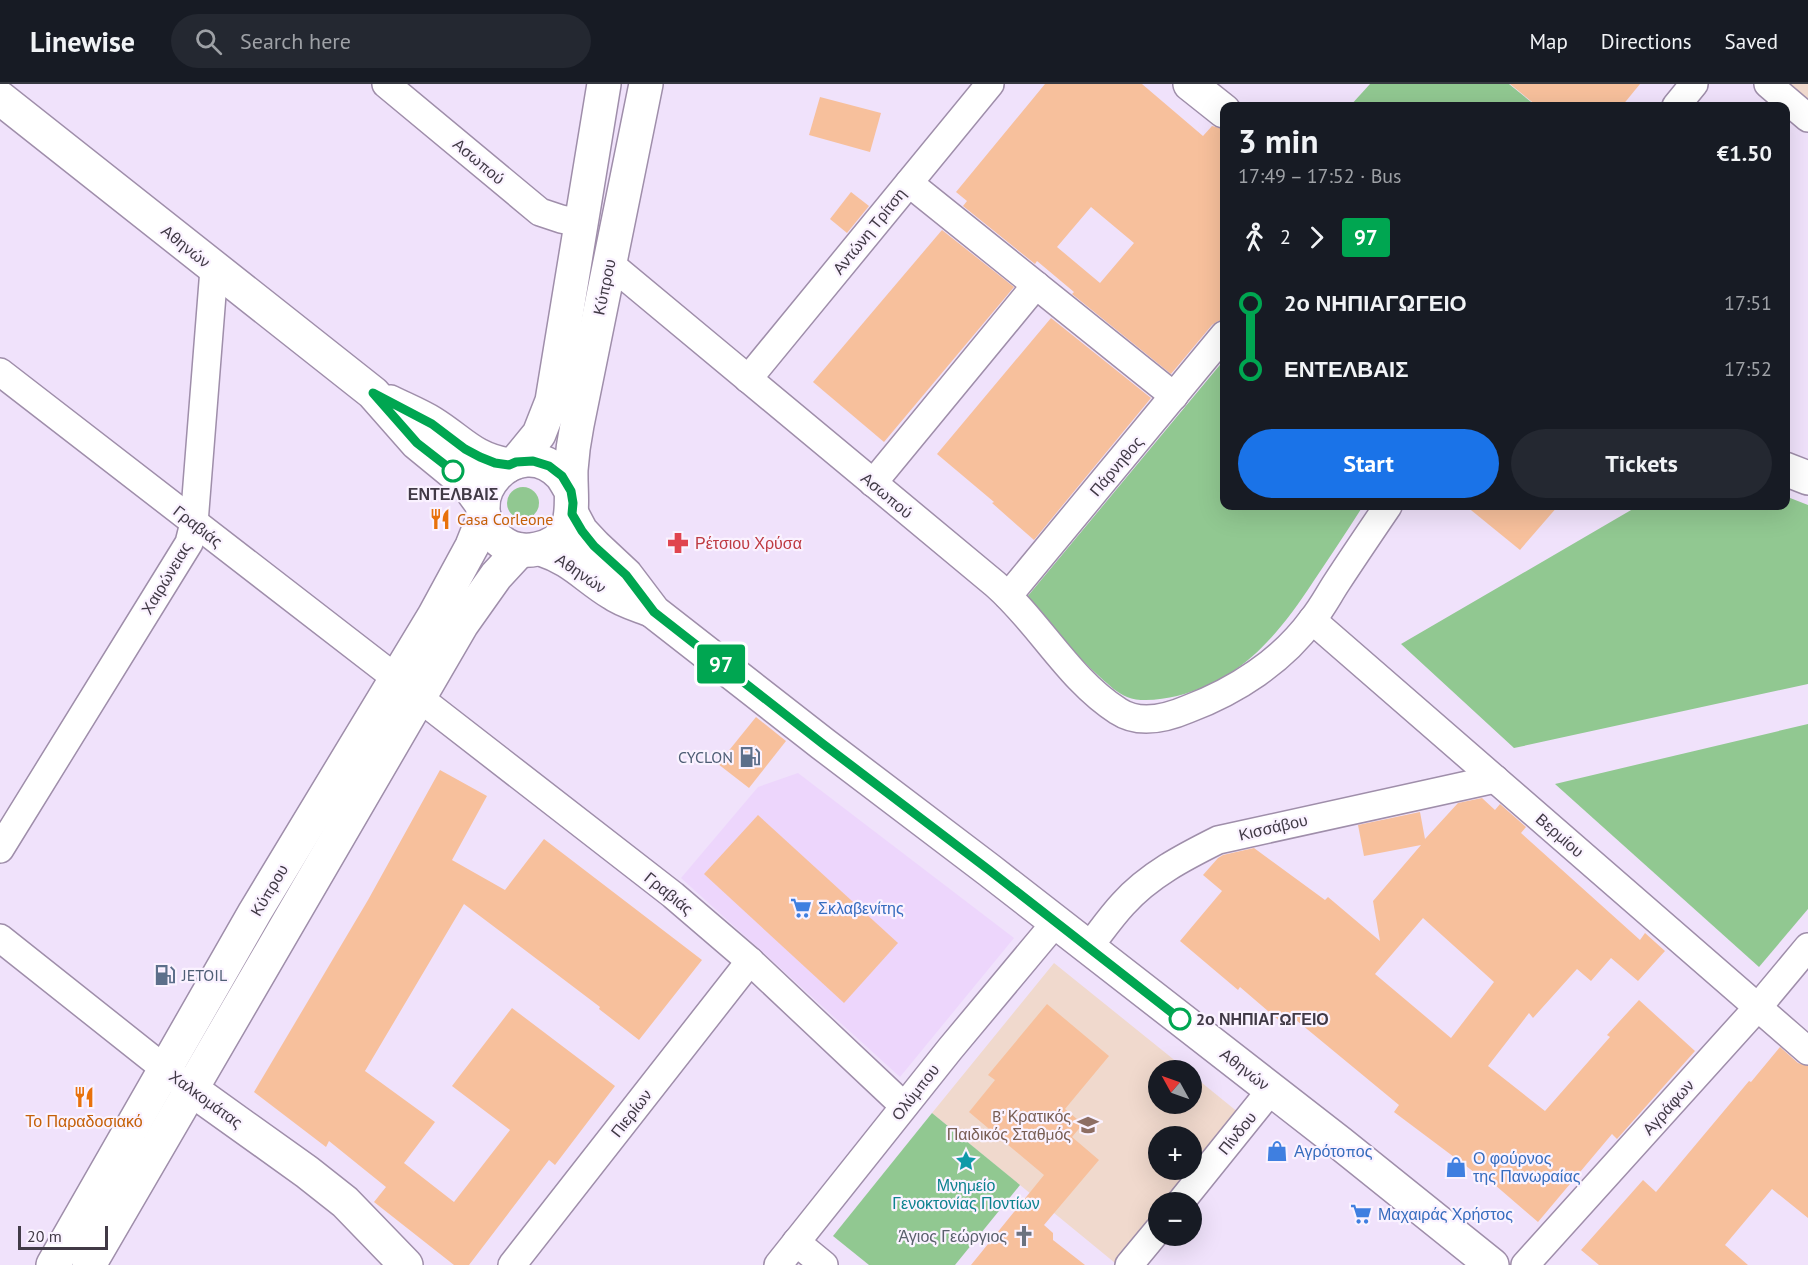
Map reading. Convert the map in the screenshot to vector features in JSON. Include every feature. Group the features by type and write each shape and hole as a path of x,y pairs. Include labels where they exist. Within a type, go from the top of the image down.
{"main road":[{"path":"0,98 9,84"},
{"name":"Κύπρου","path":"89,1265 191,1089 407,688 483,511 485,493 490,482 498,472 512,463 539,434 552,401 604,84"},
{"name":"Κύπρου","path":"52,1265 255,912 407,688 507,563 530,549 552,543 568,526 571,503 572,449 646,84"},
{"path":"1190,84 1220,108"},
{"name":"Αθηνών","path":"0,98 373,393 432,424 465,449 480,457 495,463 512,463"},
{"name":"Αθηνών","path":"373,393 417,443 467,484 483,511"},
{"path":"512,463 533,461 549,466 562,476 571,503"},
{"name":"Αθηνών","path":"571,503 582,531 594,546 626,575 654,612"},
{"path":"483,511 493,535 501,542 530,549"},
{"name":"Αθηνών","path":"530,549 555,553 613,594 654,612 1272,1090 1492,1265"},
{"name":"Χαλκομάτας","path":"191,1089 345,1202 406,1265"}],"street":[{"name":"Ασωπού","path":"386,84 540,212 580,224"},
{"name":"Αντώνη Τρίτση","path":"748,379 990,84"},
{"path":"1768,84 1789,102"},
{"path":"1790,103 1808,118"},
{"path":"909,183 1174,396"},
{"name":"Ασωπού","path":"609,263 1008,596 1077,675 1119,712 1131,717 1161,718 1203,704 1247,680 1279,655 1312,620"},
{"name":"Χαιρώνειας","path":"0,849 189,543 194,523 214,269"},
{"path":"873,483 1036,285"},
{"name":"Πάρνηθος","path":"1008,596 1220,340"},
{"name":"Γραβιάς","path":"0,372 673,895 750,961 904,1106"},
{"path":"1312,620 1385,510"},
{"name":"Βερμίου","path":"1312,620 1808,1051"},
{"name":"Κισσάβου","path":"1088,948 1123,904 1152,877 1182,858 1218,840 1495,779"},
{"name":"Ολύμπου","path":"778,1265 904,1106 1056,922"},
{"name":"Χαλκομάτας","path":"0,938 191,1089"},
{"name":"Αγράφων","path":"1525,1265 1758,1007 1808,947"},
{"name":"Πιερίων","path":"512,1265 750,961"},
{"name":"Πίνδου","path":"1189,1192 1272,1090"},
{"path":"796,1242 824,1265"},
{"path":"1129,1265 1148,1242"}],"shaded area":[{"path":"1788,84 1808,84 1808,101"},
{"path":"798,773 1014,938 900,1077 681,878 758,787"},
{"name":"B' Κρατικός Παιδικός Σταθμός","path":"1054,963 1174,1060 1148,1060 1148,1114 1202,1114 1202,1083 1239,1113 1202,1157 1202,1126 1148,1126 1148,1180 1183,1180 1173,1192 1148,1192 1148,1223 1115,1263 932,1113"}],"green space":[{"path":"1370,84 1509,84 1531,102 1354,102"},
{"path":"1220,365 1220,510 1360,510 1300,601 1272,637 1239,667 1221,679 1177,696 1145,700 1133,699 1116,691 1091,669 1027,597"},
{"path":"523,487 534,492 539,503 534,514 523,519 512,514 507,503 512,492"},
{"path":"1790,498 1808,505 1808,684 1514,748 1401,644 1631,510 1790,510"},
{"path":"1808,724 1808,909 1759,967 1555,784"},
{"path":"932,1113 1020,1185 955,1265 869,1265 833,1236"}],"building":[{"path":"1045,84 1142,84 1203,136 1212,126 1220,128 1220,321 1212,325 1171,374 1072,294 1074,292 1037,261 1035,264 963,206 967,201 956,192","holes":["1091,207 1134,243 1100,283 1057,247"]},
{"path":"1510,84 1640,84 1625,102 1532,102"},
{"path":"820,97 881,113 870,152 809,135"},
{"path":"851,192 869,206 847,233 830,219"},
{"path":"942,230 1014,287 884,442 813,382"},
{"path":"1051,318 1151,398 1034,540 992,503 994,502 937,454"},
{"path":"1471,510 1555,510 1520,550"},
{"path":"756,717 786,741 749,788 718,764"},
{"path":"440,770 487,796 452,860 505,890 544,839 702,960 639,1040 599,1009 600,1007 464,904 365,1071 435,1122 404,1163 454,1202 510,1130 452,1086 512,1008 615,1086 555,1165 549,1160 469,1265 454,1265 374,1202 386,1187 329,1141 326,1147 254,1092 368,900"},
{"path":"1482,798 1495,810 1500,804 1526,827 1521,833 1640,940 1645,933 1665,951 1638,981 1611,958 1591,981 1577,969 1533,1018 1529,1013 1488,1066 1545,1111 1610,1037 1607,1035 1639,1000 1695,1051 1617,1139 1612,1134 1538,1222 1480,1172 1478,1175 1394,1112 1399,1105 1290,1015 1282,1023 1240,987 1238,990 1180,941 1222,891 1203,875 1223,855 1254,848 1325,900 1328,897 1380,941 1373,901 1421,845 1364,856 1358,825 1420,812 1425,839 1458,803","holes":["1423,918 1494,982 1451,1038 1375,974"]},
{"name":"Σκλαβενίτης","path":"758,815 898,943 844,1003 704,874"},
{"path":"1047,1004 1109,1056 1065,1109 1083,1124 1072,1137 1099,1160 1044,1225 1053,1233 1053,1240 1085,1265 971,1265 1044,1175 969,1112 995,1080 988,1075"},
{"path":"1780,1047 1798,1063 1808,1066 1808,1218 1772,1189 1725,1245 1748,1265 1599,1265 1581,1250 1643,1180 1656,1192"}],"bus line":[{"name":"97","path":"453,471 417,443 373,393 432,424 465,449 480,457 509,465 516,462 533,461 549,466 562,476 571,491 572,514 582,531 608,560 626,575 654,612 1180,1019"}],"place":[{"name":"ΕΝΤΕΛΒΑΙΣ","path":"453,471"},
{"name":"Casa Corleone","path":"440,519"},
{"name":"Ρέτσιου Χρύσα","path":"678,543"},
{"name":"CYCLON","path":"750,757"},
{"name":"Σκλαβενίτης","path":"801,908"},
{"name":"JETOIL","path":"165,975"},
{"name":"2ο ΝΗΠΙΑΓΩΓΕΙΟ","path":"1180,1019"},
{"name":"Το Παραδοσιακό","path":"84,1097"},
{"name":"B' Κρατικός Παιδικός Σταθμός","path":"1088,1125"},
{"name":"Αγρότοπος","path":"1277,1151"},
{"name":"Μνημείο Γενοκτονίας Ποντίων","path":"966,1161"},
{"name":"Ο φούρνος της Πανωραίας","path":"1456,1167"},
{"name":"Μαχαιράς Χρήστος","path":"1361,1214"},
{"name":"Άγιος Γεώργιος","path":"1024,1236"}]}
